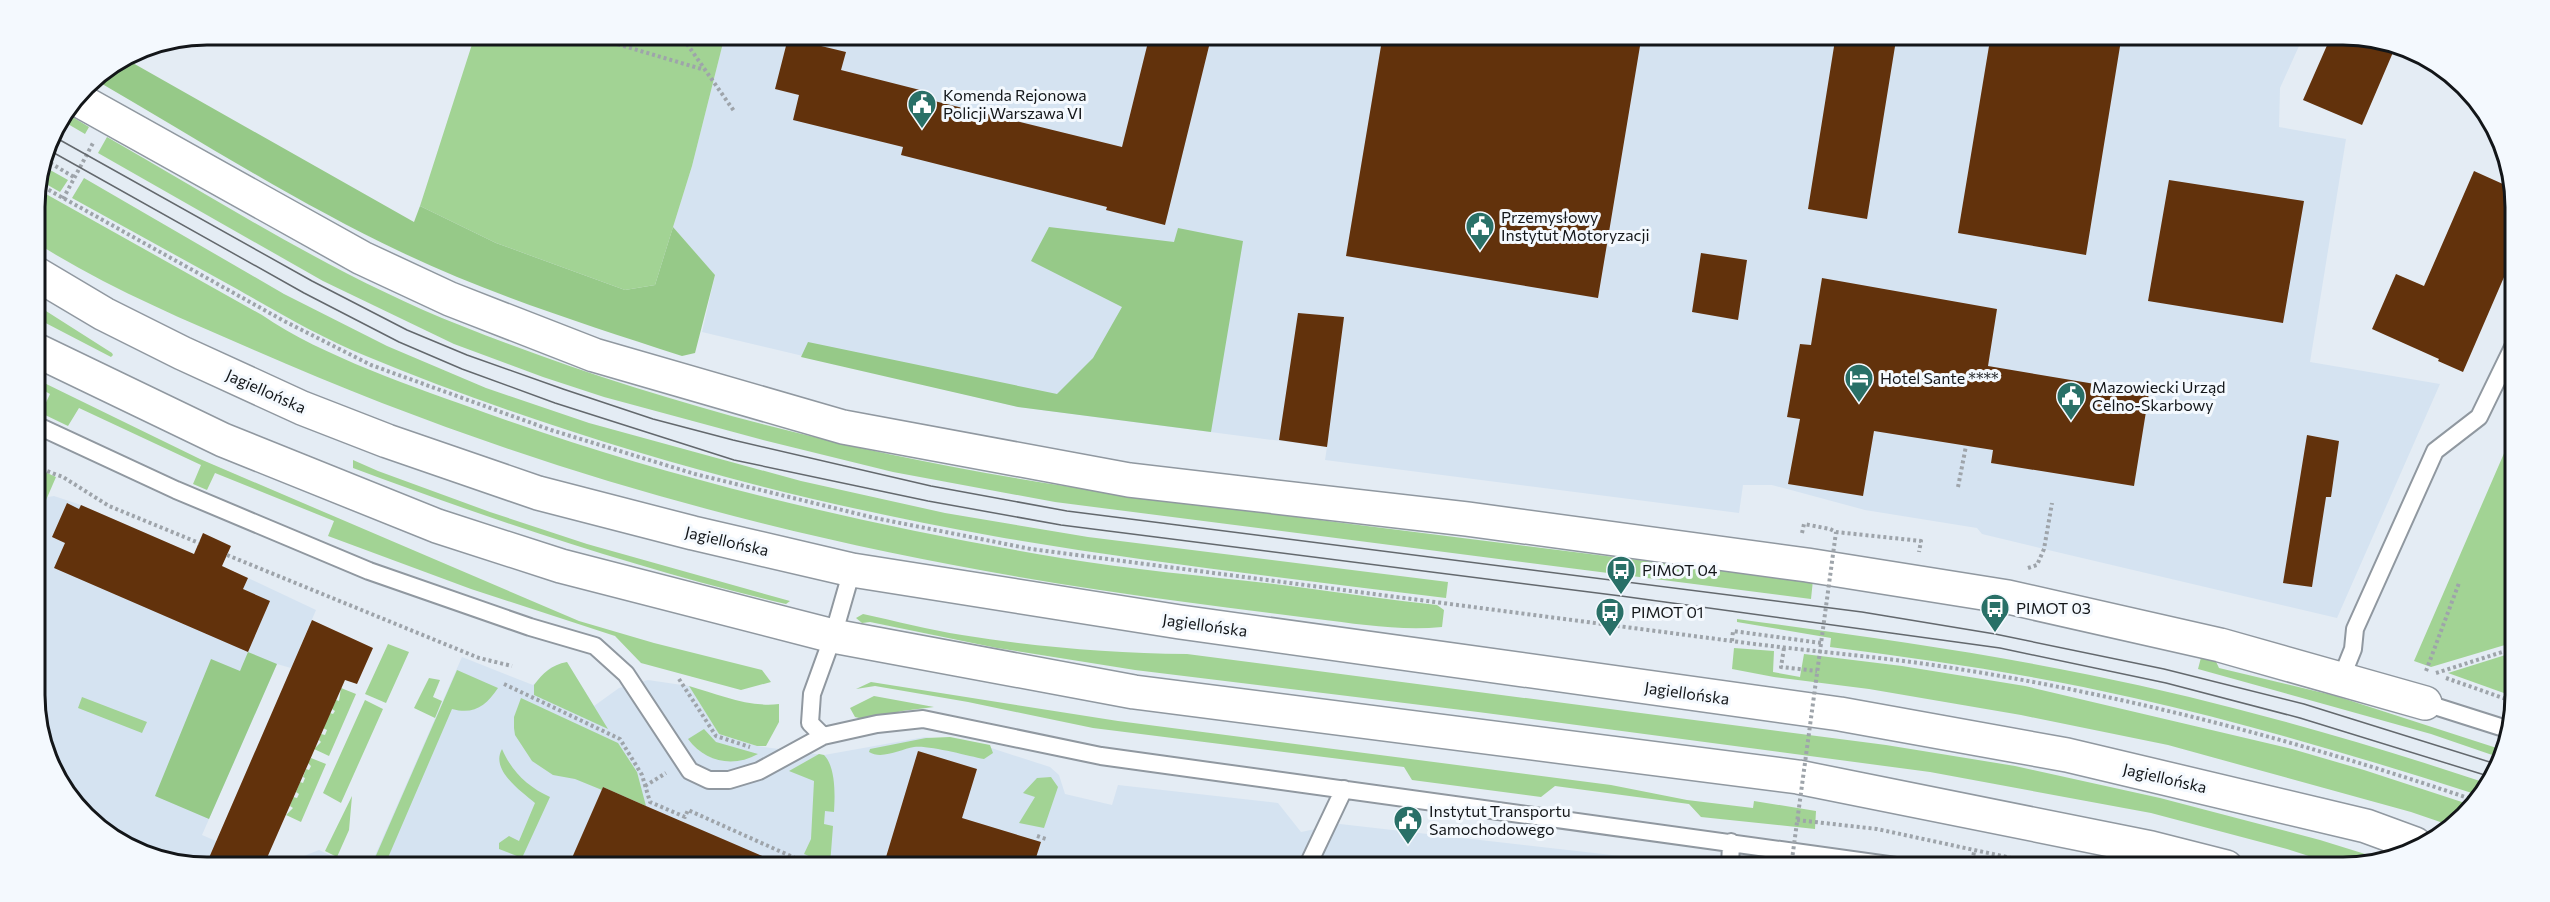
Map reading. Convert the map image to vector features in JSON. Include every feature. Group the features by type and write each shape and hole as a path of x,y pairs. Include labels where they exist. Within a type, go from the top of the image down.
{"main road":[{"path":"83,102 362,258 468,306 594,355 843,427 1129,480 1479,520 1806,565 2008,597 2220,645 2341,679 2428,683"},
{"name":"Jagiellońska","path":"45,279 104,314 182,354 293,404 387,441 538,493 693,533 852,570 1180,622 1840,714 2067,755 2366,826 2410,842"},
{"path":"45,354 223,440 437,526 561,566 833,636 1134,692 1798,777 2187,857"}],"lane":[{"path":"2341,679 2353,649 2355,629 2435,451 2479,417 2505,364"},
{"path":"45,429 176,490 369,572 530,627 595,646 626,674 690,771 709,780 729,780 759,771 823,736 877,723 923,719 1101,756 1834,857"},
{"path":"823,736 810,723 812,694 833,636 852,570"},
{"path":"2428,683 2502,725"},
{"path":"1312,857 1344,789"},
{"path":"1730,857 1731,842"}],"path":[{"path":"620,45 705,70"},
{"path":"688,45 734,111"},
{"path":"63,199 108,116"},
{"path":"51,164 74,177"},
{"path":"46,189 284,321 371,365 551,430 695,474 875,518 1031,549 1784,648 1927,664 2126,702 2369,765 2467,798"},
{"path":"1958,487 1966,446"},
{"path":"45,470 63,477 109,506 199,543"},
{"path":"2008,597 2011,573 2037,566 2044,549 2052,503"},
{"path":"1814,525 1836,532 1916,541"},
{"path":"1792,857 1836,532"},
{"path":"1824,547 1836,549"},
{"path":"227,555 479,657 512,666"},
{"path":"2428,683 2459,583"},
{"path":"1732,641 1733,632 1743,632 1821,643"},
{"path":"1784,648 1781,667 1817,671"},
{"path":"2428,683 2505,652"},
{"path":"680,679 716,736 783,758"},
{"path":"504,684 620,739 642,775 650,802 685,817 688,810 793,857"},
{"path":"1797,820 1877,830 2000,857"},
{"path":"1037,836 1046,839"},
{"path":"1973,857 1974,852"}],"shaded area":[{"path":"722,45 2299,45 2280,88 2279,127 2346,139 2310,362 2440,384 2337,618 1982,534 1977,528 1865,510 1772,485 1743,485 1739,513 1325,460 1327,447 1018,407 702,332 715,275 673,227 692,166"},
{"path":"45,494 81,505 316,610 291,668 277,664 202,835 253,857 197,857 176,854 136,840 117,830 85,802 72,785 62,766 48,726 45,705"},
{"path":"462,657 533,685 550,668 567,662 594,706 619,688 648,680 689,686 719,734 757,746 824,755 925,737 985,746 1050,767 1059,775 1065,794 1112,805 1118,785 1278,803 1301,832 1340,824 1629,857 374,857"},
{"path":"319,850 334,857 301,857"}],"green space":[{"path":"472,45 722,45 692,166 655,285 625,290 496,243 420,206"},
{"path":"133,63 414,222 420,206 496,243 625,290 655,285 673,227 715,275 695,353 682,356 470,282 361,233 284,191 102,84"},
{"path":"72,117 89,127 85,134 68,124"},
{"path":"107,137 281,238 416,307 534,353 681,402 906,458 1094,490 1582,553 1813,580 1811,599 1055,502 893,472 604,397 454,344 323,281 98,153"},
{"path":"50,170 68,180 60,192 46,184"},
{"path":"84,178 284,294 387,346 486,388 589,423 801,481 945,513 1088,537 1448,582 1446,598 1162,562 993,536 833,504 675,463 596,439 442,386 366,356 317,333 72,198"},
{"path":"45,194 286,330 341,358 400,382 556,437 698,480 770,498 988,545 1120,567 1437,605 1444,610 1442,627 1379,626 1063,584 943,563 710,510 595,477 481,439 368,397 198,326 115,287 45,248"},
{"path":"1049,227 1174,242 1178,228 1243,241 1211,432 1018,407 801,357 808,342 1057,394 1093,358 1122,307 1031,261"},
{"path":"45,310 112,353 111,357 45,323"},
{"path":"45,383 200,459 579,621 654,643 762,670 771,682 741,690 641,663 615,636 471,589 328,536 334,521 215,473 207,490 193,484 201,465 79,408 68,426 45,415 45,405 50,394 45,391"},
{"path":"2505,451 2505,645 2431,667 2414,661"},
{"path":"353,460 490,512 587,544 790,601 786,604 731,590 567,543 353,468"},
{"path":"45,472 56,477 45,502"},
{"path":"863,614 950,633 1018,643 1102,651 1187,654 1886,745 2015,766 2160,798 2368,855 2312,857 2151,813 1930,772 1478,712 1135,670 997,648 870,622 862,623 856,618"},
{"path":"1737,619 1870,637 2046,666 2140,686 2288,722 2480,781 2471,793 2306,742 2177,708 2021,675 1830,647 1831,638 1737,622"},
{"path":"388,644 409,652 386,703 365,694"},
{"path":"1734,648 1774,651 1773,672 1800,677 1804,654 1902,666 2025,686 2292,749 2463,802 2442,822 2168,745 2021,715 1732,669"},
{"path":"2203,650 2212,653 2219,668 2336,696 2496,748 2493,755 2431,734 2198,669"},
{"path":"248,652 277,664 209,819 155,796 211,659 240,671"},
{"path":"2505,655 2505,693 2448,673"},
{"path":"567,662 608,729 534,695 534,685 544,673 556,665"},
{"path":"457,670 498,688 479,708 467,711 452,709 388,857 375,857"},
{"path":"429,678 440,680 433,697 442,701 435,718 414,708"},
{"path":"871,682 1118,721 1611,785 1687,800 1753,808 1754,801 1816,811 1815,829 1701,817 1689,804 1555,786 1541,797 1412,780 1404,767 1093,728 968,702 875,686 856,689"},
{"path":"689,686 745,702 779,704 779,722 766,746 757,746 719,734"},
{"path":"341,688 356,694 329,756 314,749 321,742 319,740 321,734 325,735 327,730 323,728 330,713 333,714 335,711 332,709 336,700 339,701"},
{"path":"874,696 934,707 902,711 867,720 855,717 850,708"},
{"path":"82,697 147,722 142,733 78,708"},
{"path":"521,698 618,743 637,772 646,806 603,787 602,790 575,779 553,775 532,761 515,735 514,717"},
{"path":"365,700 383,709 341,803 323,793"},
{"path":"704,729 716,742 758,754 739,761 711,758 688,739"},
{"path":"950,737 990,745 993,753 984,759 921,747 880,755 869,752 870,749 926,738"},
{"path":"502,749 522,778 535,789 550,797 522,857 499,849 499,843 509,836 519,841 535,803 503,772 499,757"},
{"path":"819,754 824,755 828,760 834,782 835,798 834,812 825,811 824,824 833,826 831,857 811,857 804,854 811,839 814,781 789,771"},
{"path":"311,758 326,764 301,822 286,815 293,808 290,806 293,797 297,798 299,794 296,792 300,782 303,783 306,769 309,770 311,766 308,763"},
{"path":"1051,777 1058,787 1044,828 1019,823 1035,797 1023,793 1037,778"},
{"path":"352,796 349,830 337,857 325,851"}],"building":[{"name":"Komenda Rejonowa Policji Warszawa VI","path":"786,45 817,45 846,52 841,70 920,90 918,97 1122,147 1147,45 1209,45 1165,225 1106,210 1107,207 901,155 903,147 793,120 799,95 775,89"},
{"path":"1381,45 1640,45 1598,298 1346,256"},
{"path":"1834,45 1895,45 1867,219 1808,209"},
{"path":"1989,45 2120,45 2086,255 1958,233"},
{"path":"2327,45 2364,46 2393,53 2362,125 2303,100"},
{"path":"2474,171 2504,184 2505,275 2463,372 2372,329 2396,274 2424,286"},
{"path":"2169,180 2304,201 2283,323 2148,301"},
{"path":"1701,253 1747,260 1738,320 1692,312"},
{"path":"1822,278 1997,309 1988,366 2149,393 2134,486 1991,463 1993,450 1874,431 1863,496 1788,484 1800,419 1787,417 1800,344 1811,345"},
{"path":"1298,313 1344,317 1327,447 1279,440"},
{"path":"2307,435 2339,441 2331,497 2326,497 2312,587 2283,583"},
{"path":"67,503 79,509 81,505 194,554 203,533 231,546 222,566 248,578 243,589 270,601 248,652 54,568 65,543 52,537"},
{"path":"312,620 373,648 357,684 345,680 267,857 209,857"},
{"path":"918,751 977,769 962,818 1041,842 1036,857 886,857"},
{"path":"603,787 765,857 572,857"}],"tram line":[{"path":"60,140 312,281 407,330 467,355 563,389 653,419 733,440 931,486 1067,511 1862,612 1995,634 2164,669 2304,704 2490,762"},
{"path":"55,153 304,293 399,342 462,369 555,403 734,460 928,501 1061,525 1621,596 2000,648 2166,683 2300,718 2483,775"}],"place":[{"name":"Komenda Rejonowa Policji Warszawa VI","path":"922,130"},
{"name":"Przemysłowy Instytut Motoryzacji","path":"1480,252"},
{"name":"Hotel Sante ****","path":"1859,404"},
{"name":"Mazowiecki Urząd Celno-Skarbowy","path":"2071,422"},
{"name":"PIMOT 04","path":"1621,596"},
{"name":"PIMOT 03","path":"1995,634"},
{"name":"PIMOT 01","path":"1610,638"},
{"name":"Instytut Transportu Samochodowego","path":"1408,846"}]}
